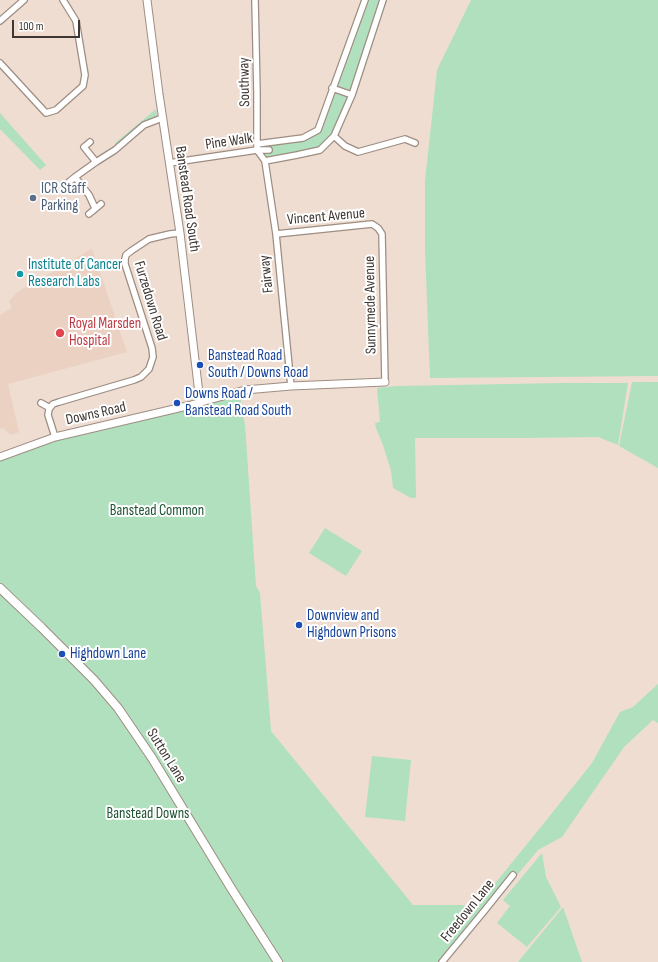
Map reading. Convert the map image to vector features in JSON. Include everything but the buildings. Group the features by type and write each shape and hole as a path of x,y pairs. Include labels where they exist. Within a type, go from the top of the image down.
{"main road":[{"name":"Sutton Lane","path":"0,588 94,680 118,708 152,758 227,882 278,962"}],"street":[{"path":"0,21 24,0"},
{"path":"0,63 46,113 56,110 83,86 85,75 76,21 63,0"},
{"name":"Banstead Road South","path":"147,0 162,118 180,233 200,402"},
{"name":"Southway","path":"254,0 257,147"},
{"name":"Pine Walk","path":"169,163 257,147 269,143 303,138 318,130 365,0"},
{"name":"Pine Walk","path":"269,143 270,150 268,160 320,150 334,136 352,95 383,0"},
{"path":"332,88 352,95"},
{"path":"64,186 96,162 116,150 130,136 144,126 162,118"},
{"path":"334,136 345,146 358,152 405,139 415,143"},
{"path":"90,142 84,147 96,162"},
{"path":"257,147 268,160"},
{"name":"Pine Walk","path":"257,147 270,150"},
{"name":"Fairway","path":"268,160 291,386"},
{"path":"75,177 89,195 95,208"},
{"path":"89,214 101,204"},
{"name":"Vincent Avenue","path":"276,234 372,224 378,228"},
{"name":"Sunnymede Avenue","path":"378,228 382,234 385,382"},
{"name":"Furzedown Road","path":"50,408 53,404 134,380 147,372 152,361 152,348 124,259 126,255 149,239 180,233"},
{"name":"Downs Road","path":"0,457 55,437 245,390 291,386 385,382"},
{"path":"41,403 50,408 48,414 55,437"},
{"name":"Freedown Lane","path":"442,962 486,910 513,874"}],"shaded area":[{"name":"Royal Marsden Hospital","path":"92,249 127,352 8,384 19,432 11,435 3,428 0,429 0,315 12,308 9,301 19,291"}],"green space":[{"path":"365,0 383,0 352,95 334,136 320,150 265,161 257,144 303,138 318,130"},
{"path":"471,0 658,0 658,376 430,378 425,251 425,181 437,70"},
{"path":"156,109 157,117 115,147 115,143"},
{"path":"0,113 46,165 40,170 0,129"},
{"path":"632,382 658,382 658,468 619,446"},
{"path":"628,383 618,445 598,437 415,438 416,498 411,498 393,488 391,471 375,423 380,422 377,388 397,386"},
{"name":"Banstead Downs","path":"232,393 240,396 245,425 256,586 260,593 271,731 413,905 462,905 475,908 592,763 620,712 633,707 658,684 658,723 653,720 624,747 562,837 538,850 486,915 481,915 442,962 0,962 0,460 55,437"},
{"path":"325,528 362,551 346,576 309,553"},
{"path":"372,756 411,760 405,821 365,817"},
{"path":"542,853 546,877 561,907 527,947 497,923 510,906 503,900"},
{"path":"563,907 582,962 518,962"}],"place":[{"name":"ICR Staff Parking","path":"33,198"},
{"name":"Institute of Cancer Research Labs","path":"20,274"},
{"name":"Royal Marsden Hospital","path":"60,333"},
{"name":"Banstead Road South / Downs Road","path":"200,365"},
{"name":"Downs Road / Banstead Road South","path":"177,403"},
{"name":"Downview and Highdown Prisons","path":"299,625"},
{"name":"Highdown Lane","path":"62,654"}],"park label":[{"name":"Banstead Common","path":"157,511"}]}
